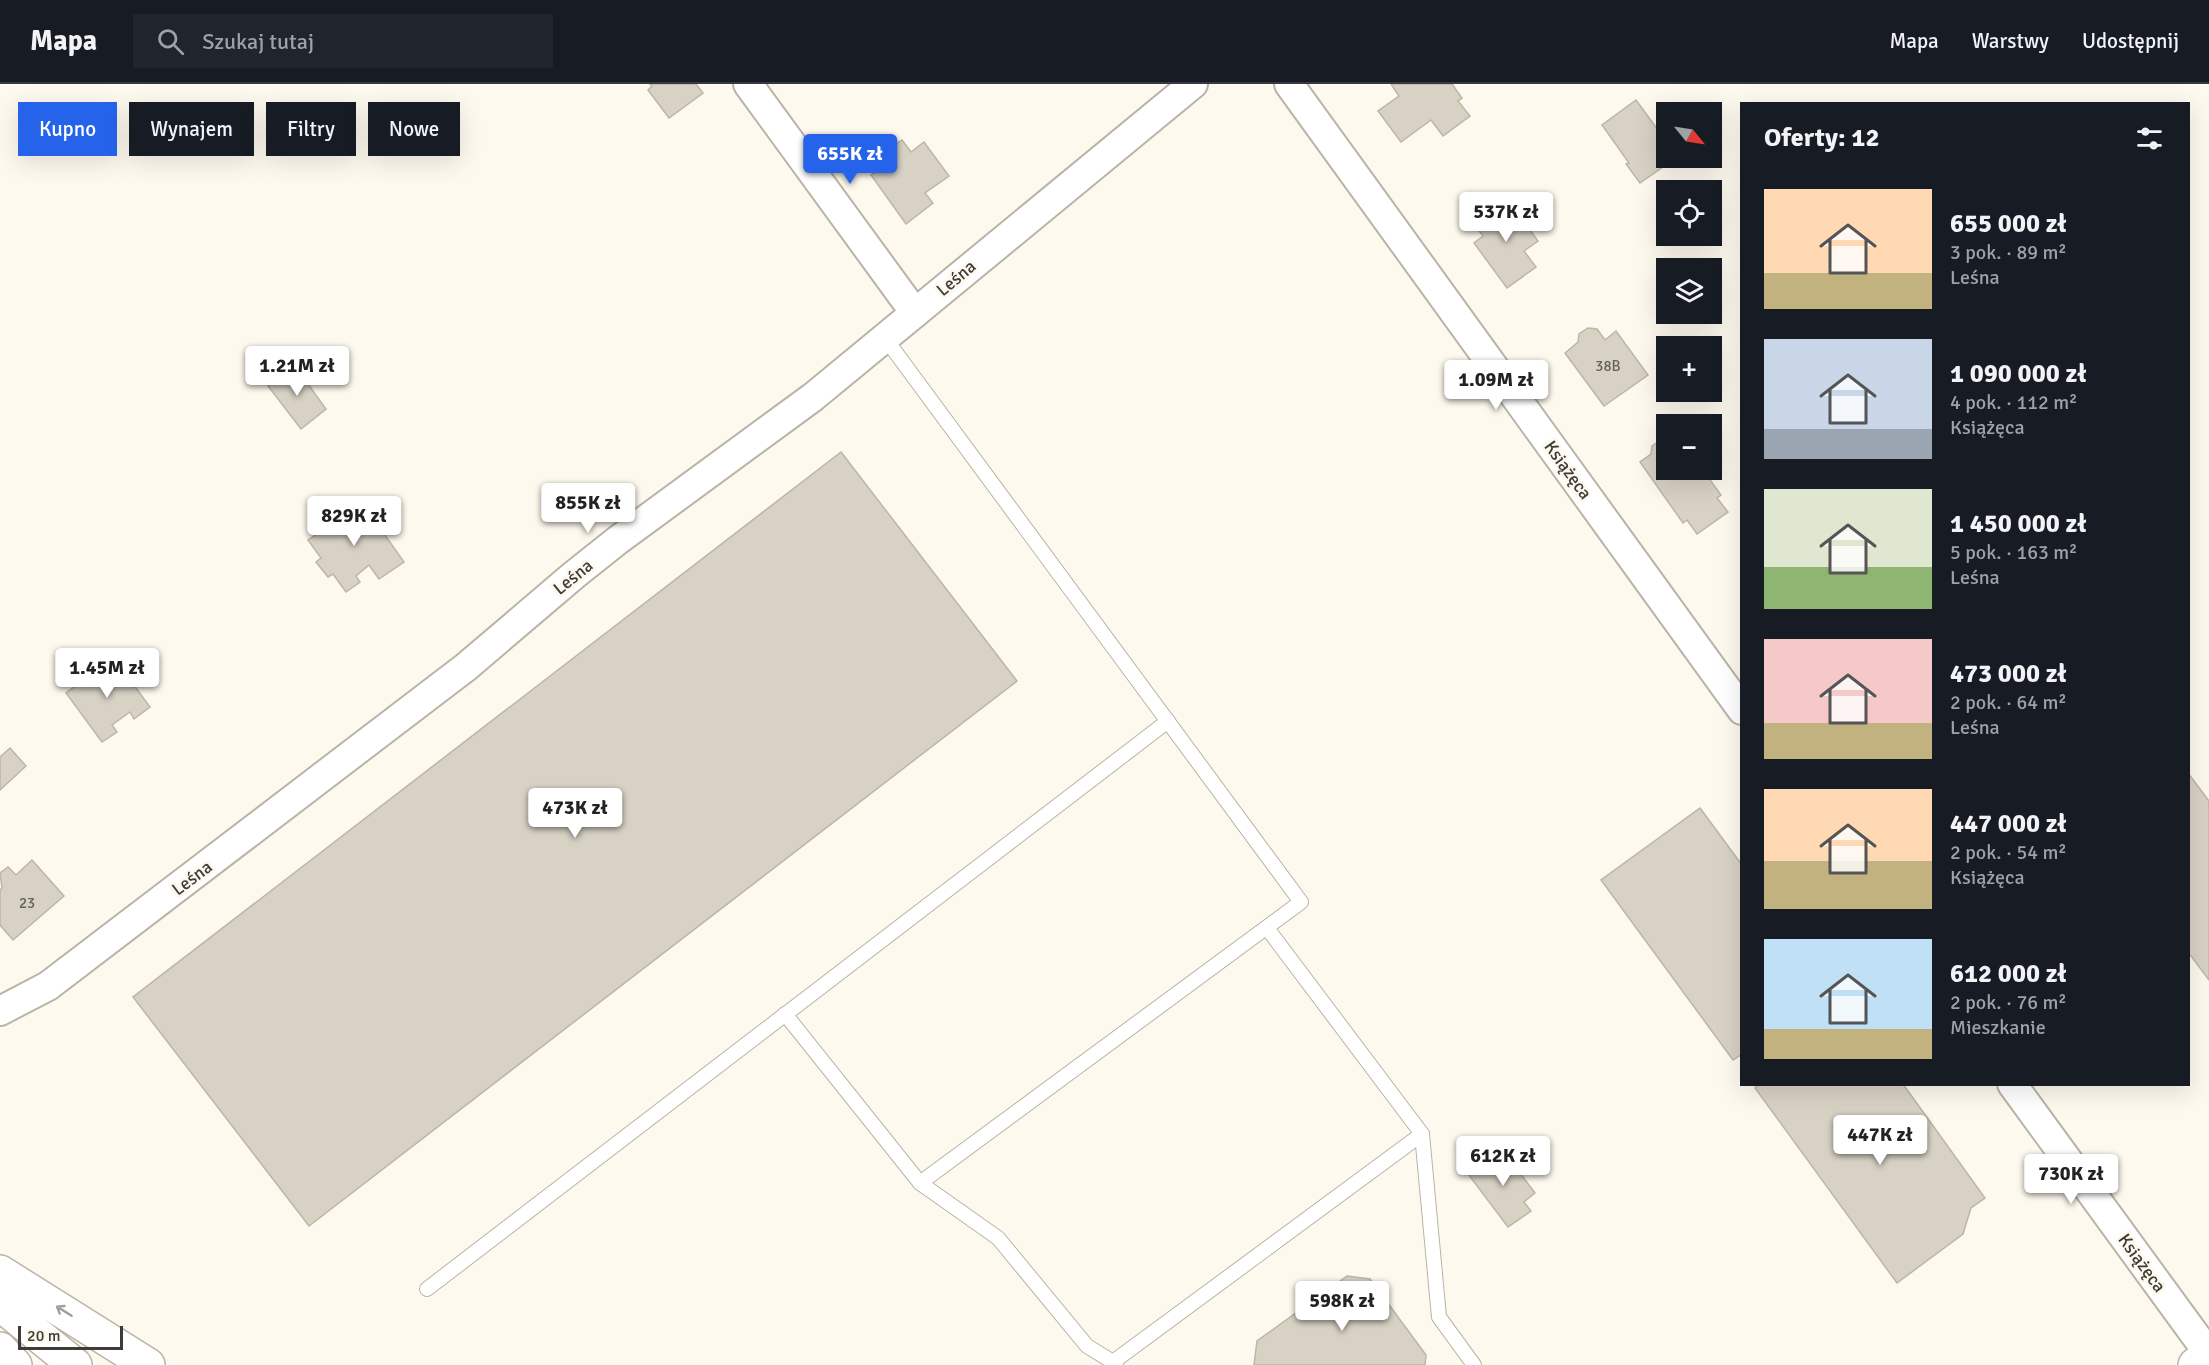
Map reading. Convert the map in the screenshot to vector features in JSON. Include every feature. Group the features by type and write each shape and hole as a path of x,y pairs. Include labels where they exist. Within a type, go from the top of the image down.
{"main road":[{"path":"0,1272 148,1365"},
{"path":"0,1304 75,1365"},
{"path":"0,1349 15,1365"},
{"path":"2195,1365 2209,1354"}],"street":[{"path":"748,84 915,313"},
{"name":"Leśna","path":"0,1011 48,986 466,667 601,554 813,397 1193,84"},
{"name":"Książęca","path":"1288,84 1740,707"},
{"name":"Książęca","path":"2013,1086 2209,1354"}],"lane":[{"path":"885,338 1301,902 920,1183"},
{"path":"427,1288 1168,721"},
{"path":"1267,928 1422,1134 1439,1317 1474,1365"},
{"path":"785,1014 920,1183 998,1238 1087,1346 1115,1364 1422,1134"}],"building":[{"path":"650,84 696,84 703,93 669,118 648,90 652,86"},
{"path":"1391,84 1452,84 1462,98 1458,101 1470,116 1443,136 1431,120 1401,142 1378,111 1399,96"},
{"path":"1636,100 1656,127 1656,168 1662,168 1640,183 1602,125"},
{"path":"902,140 911,152 924,142 949,176 925,193 933,203 906,224 871,175 880,169 876,164 882,160 879,156"},
{"path":"1507,198 1538,241 1524,251 1536,267 1507,288 1474,243 1483,236 1473,223"},
{"path":"1588,328 1597,329 1605,340 1616,331 1648,375 1604,406 1565,353 1578,342 1579,334"},
{"path":"295,366 326,409 301,429 268,386"},
{"path":"1656,443 1656,480 1710,480 1721,495 1717,498 1728,512 1697,534 1687,520 1683,523 1640,462 1651,454 1652,446"},
{"path":"841,452 1017,681 309,1226 133,997"},
{"path":"363,504 404,562 379,579 369,565 356,576 360,582 346,592 333,574 328,577 316,562 321,558 308,540 323,530 319,524 340,509 346,516"},
{"path":"114,658 150,707 134,719 130,712 112,725 117,732 102,742 66,693"},
{"path":"10,748 26,766 0,790 0,757"},
{"path":"2190,776 2209,801 2209,980 2190,955"},
{"path":"1700,808 1740,862 1740,1055 1733,1060 1601,880"},
{"path":"32,860 64,896 13,940 0,925 0,890 2,888 0,873 8,867 16,875"},
{"path":"1758,1086 1904,1086 1985,1198 1971,1208 1963,1234 1897,1283 1755,1088"},
{"path":"1501,1148 1535,1193 1524,1202 1531,1211 1508,1227 1468,1174"},
{"path":"1347,1276 1370,1279 1426,1355 1425,1365 1254,1365 1257,1341"}]}
